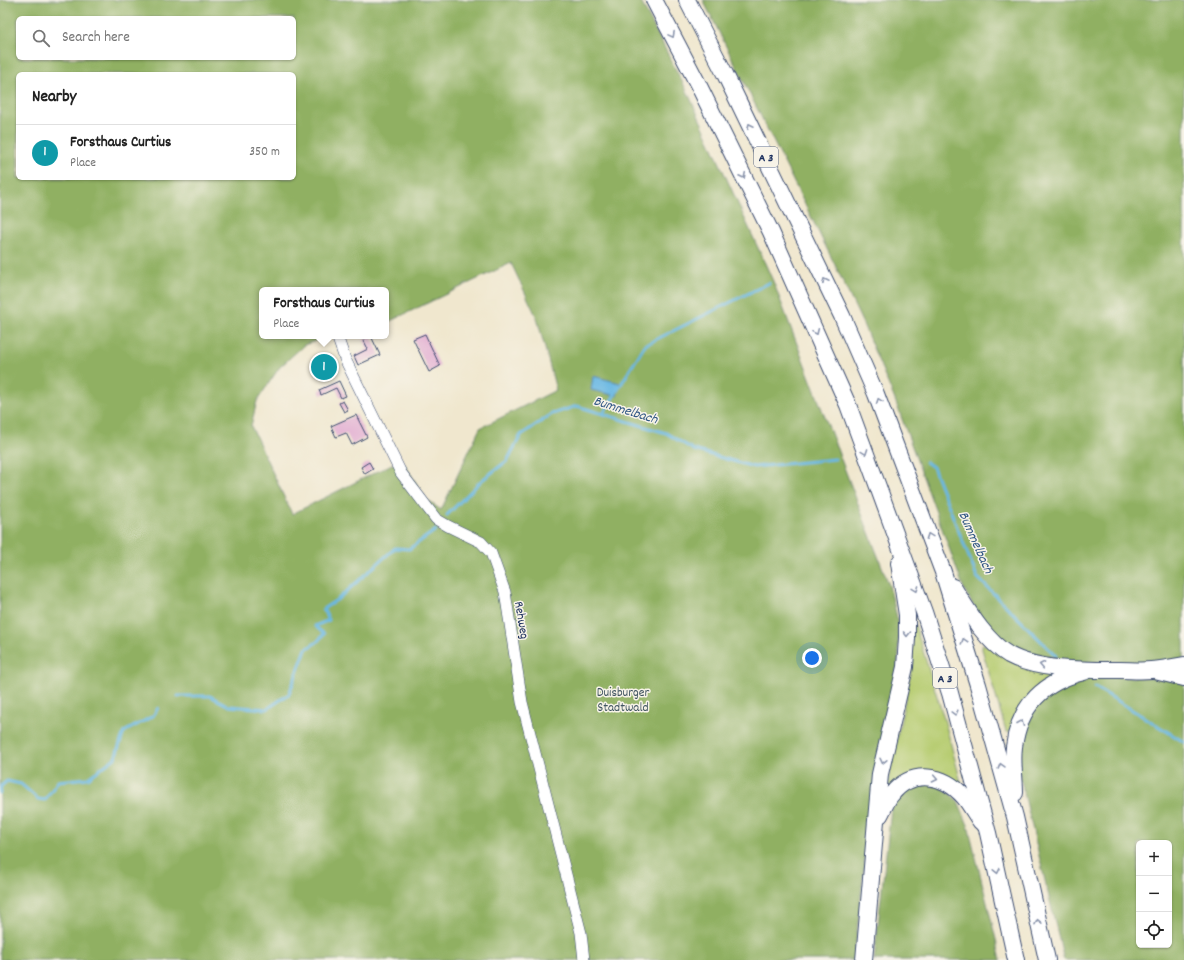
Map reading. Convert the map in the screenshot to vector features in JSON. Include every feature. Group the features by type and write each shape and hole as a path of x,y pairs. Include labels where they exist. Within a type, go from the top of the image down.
{"highway":[{"name":"A 3","path":"654,0 699,86 774,239 848,405 924,612 950,693 988,833 1016,960"},
{"name":"A 3","path":"687,0 726,74 842,316 876,394 943,572 978,685 1016,817 1047,960"},
{"path":"864,960 880,774 905,667 907,638 907,615 893,526"},
{"path":"943,572 979,626 993,642 1009,655 1031,663 1053,667 1094,670 1150,670 1184,665"},
{"path":"1016,817 1014,747 1019,726 1029,705 1040,693 1052,684 1070,676 1094,670"},
{"path":"1150,670 1184,678"},
{"path":"876,822 891,794 901,785 912,778 933,778 946,782 964,796 988,833"}],"lane":[{"name":"Rehweg","path":"338,339 345,359 401,473 436,519 481,542 491,553 504,592 522,702 581,934 584,960"}],"green space":[{"name":"Duisburger Stadtwald","path":"0,0 640,0 688,93 773,281 889,585 897,617 899,654 893,699 867,840 854,960 0,960","holes":["511,263 537,318 556,390 480,428 441,510 426,499 405,465 392,464 292,514 251,426 257,401 279,368 304,345 320,339 259,339 259,287 389,287 389,322"]},
{"path":"703,0 1184,0 1184,659 1173,663 1059,662 1010,650 983,623 964,589 895,400 863,324"},
{"path":"913,625 915,625 945,722 962,786 886,790 912,667"},
{"path":"983,644 1055,673 1009,733 1006,731 982,649"},
{"path":"1093,676 1150,678 1184,682 1184,960 1064,960 1018,768 1023,726 1044,694"},
{"path":"929,784 942,787 958,801 968,825 1001,960 874,960 891,809 895,800 914,785"}],"water":[{"path":"593,376 620,383 617,396 591,390"}],"building":[{"path":"425,334 440,366 429,372 413,339"},
{"path":"363,339 372,339 380,355 358,365 354,356 368,349"},
{"path":"329,357 335,370 319,377 313,364"},
{"path":"339,381 346,396 341,398 336,388 321,395 319,390"},
{"path":"343,401 348,410 344,412 339,403"},
{"path":"356,415 367,437 352,445 346,433 336,437 331,426"},
{"path":"369,462 373,469 365,474 361,467"}],"waterway":[{"path":"603,414 645,345 769,283"},
{"name":"Bummelbach","path":"447,515 482,480 507,461 521,435 552,414 577,406 666,433 694,450 754,467 835,459"},
{"name":"Bummelbach","path":"926,462 933,467 977,577 1056,656"},
{"name":"Bummelbach","path":"178,696 210,696 229,706 267,709 289,694 306,649 317,642 324,634 315,626 329,620 323,609 338,599 395,548 409,549 436,530"},
{"name":"Bummelbach","path":"1095,687 1184,742"},
{"name":"Bummelbach","path":"0,793 1,786 7,781 21,784 38,799 45,800 58,781 88,778 115,758 124,732 153,716 158,708"}],"place":[{"name":"Forsthaus Curtius","path":"324,367"}]}
